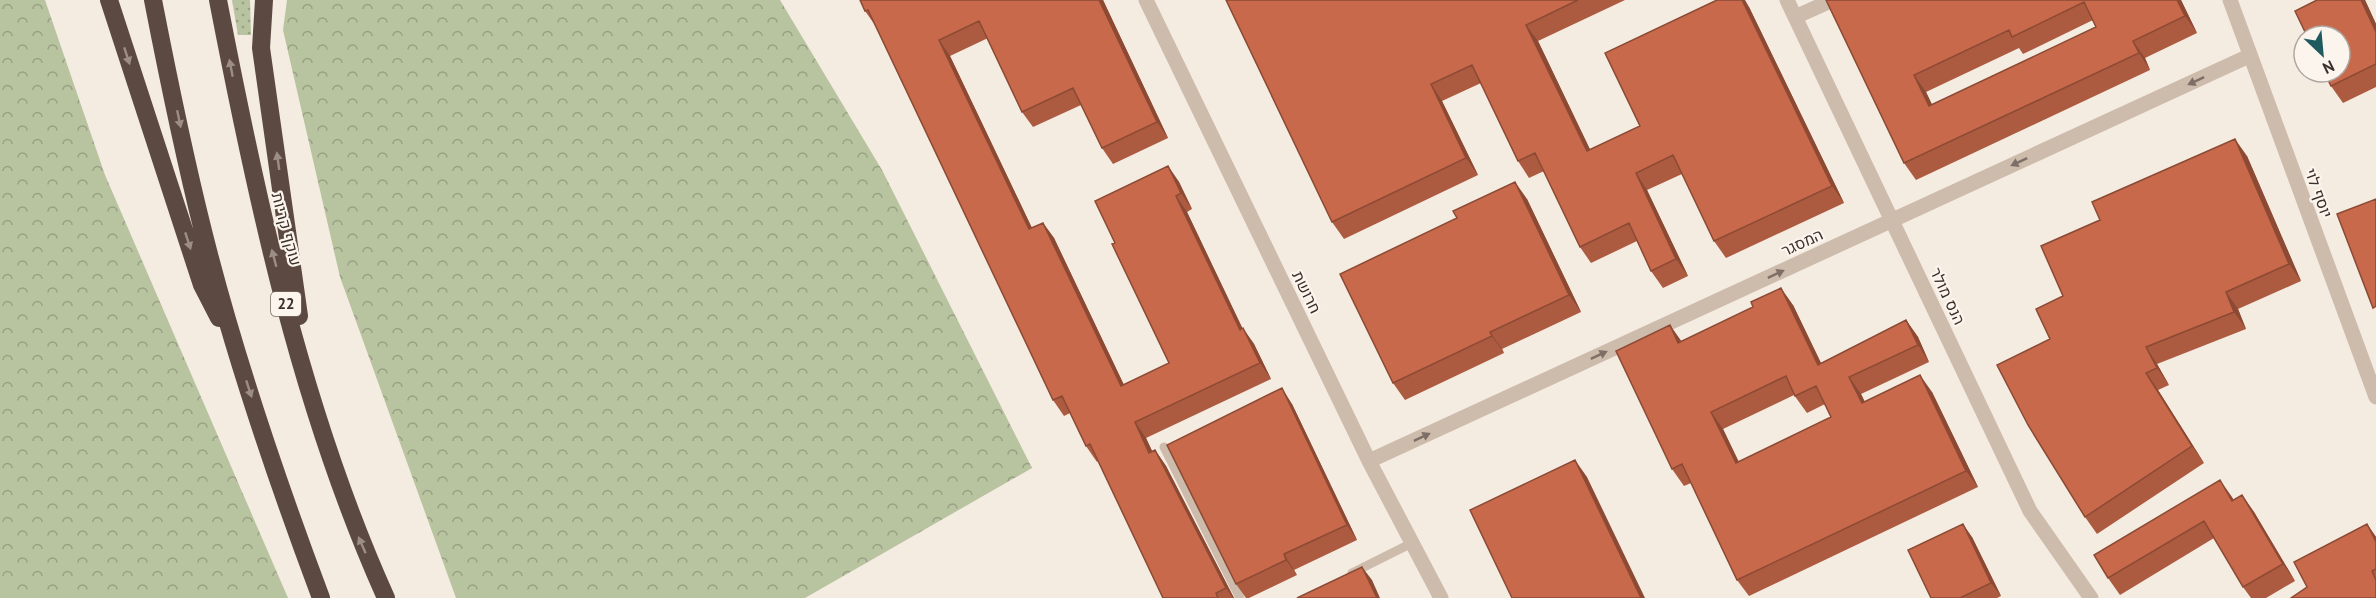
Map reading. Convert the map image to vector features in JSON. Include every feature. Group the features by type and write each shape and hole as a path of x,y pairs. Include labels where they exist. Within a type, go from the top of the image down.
{"highway":[{"path":"109,0 202,285 239,357"},
{"path":"153,0 203,231 239,357 321,598"},
{"name":"עוקף קריות","path":"218,0 252,174 308,386 357,533 386,598"},
{"path":"264,0 261,48 308,386"}],"street":[{"name":"חרושת","path":"1146,0 1369,461 1441,598"},
{"name":"הנס מולר","path":"1787,0 2030,511 2091,598"},
{"path":"1795,17 1833,0"},
{"name":"יוסף לוי","path":"2230,0 2376,397"},
{"name":"המסגר","path":"1369,461 2250,56"}],"lane":[{"path":"1164,447 1240,598"},
{"path":"1342,578 1412,543"}],"green space":[{"path":"0,0 45,0 105,175 288,598 0,598"},
{"path":"232,0 250,0 251,35 238,35"},
{"path":"287,0 780,0 882,170 1032,468 805,598 456,598 340,277 283,30"}],"building":[{"path":"860,0 1099,0 1157,122 1102,148 1073,88 1022,112 979,21 939,40 1029,229 1043,223 1121,386 1169,363 1112,244 1115,243 1095,201 1168,166 1181,193 1176,196 1240,330 1243,328 1260,363 1135,422 1149,453 1155,450 1226,588 1216,593 1218,598 1163,598 1090,444 1086,446 1062,396 1053,400 868,10 865,11"},
{"path":"1226,0 1578,0 1526,25 1587,151 1640,126 1605,53 1717,0 1742,0 1832,186 1714,241 1673,155 1636,173 1676,259 1651,271 1629,223 1580,247 1535,153 1518,161 1472,65 1431,84 1466,158 1332,222"},
{"path":"1826,0 2177,0 2185,16 2133,41 2139,53 1904,163","holes":["2084,2 2096,27 1929,106 1914,75 2009,30 2012,37"]},
{"path":"2317,0 2361,0 2376,32 2376,64 2352,76 2352,24 2301,24 2295,11"},
{"path":"2235,139 2289,264 2226,292 2234,312 2146,347 2157,368 2146,373 2192,446 2085,517 2028,425 1997,365 2050,339 2036,309 2063,296 2041,246 2100,220 2092,202"},
{"path":"1515,182 1569,295 1490,332 1492,336 1393,383 1340,274 1457,218 1453,211"},
{"path":"2376,199 2376,306 2373,308 2337,214"},
{"path":"1781,288 1818,365 1906,320 1918,345 1849,377 1862,403 1920,375 1966,471 1737,580 1682,464 1672,469 1616,351 1670,325 1678,343 1753,307 1751,302","holes":["1786,376 1795,396 1816,386 1831,417 1736,463 1711,412"]},
{"path":"1282,388 1347,525 1284,554 1286,560 1236,584 1167,445"},
{"path":"1575,460 1641,598 1512,598 1470,510"},
{"path":"2220,480 2232,501 2242,495 2283,564 2243,587 2204,521 2108,578 2094,555"},
{"path":"1963,524 1991,583 1960,598 1931,598 1908,550"},
{"path":"2367,524 2376,542 2376,569 2372,571 2376,580 2376,598 2291,598 2307,587 2294,562"},
{"path":"1362,567 1377,598 1297,598"}]}
